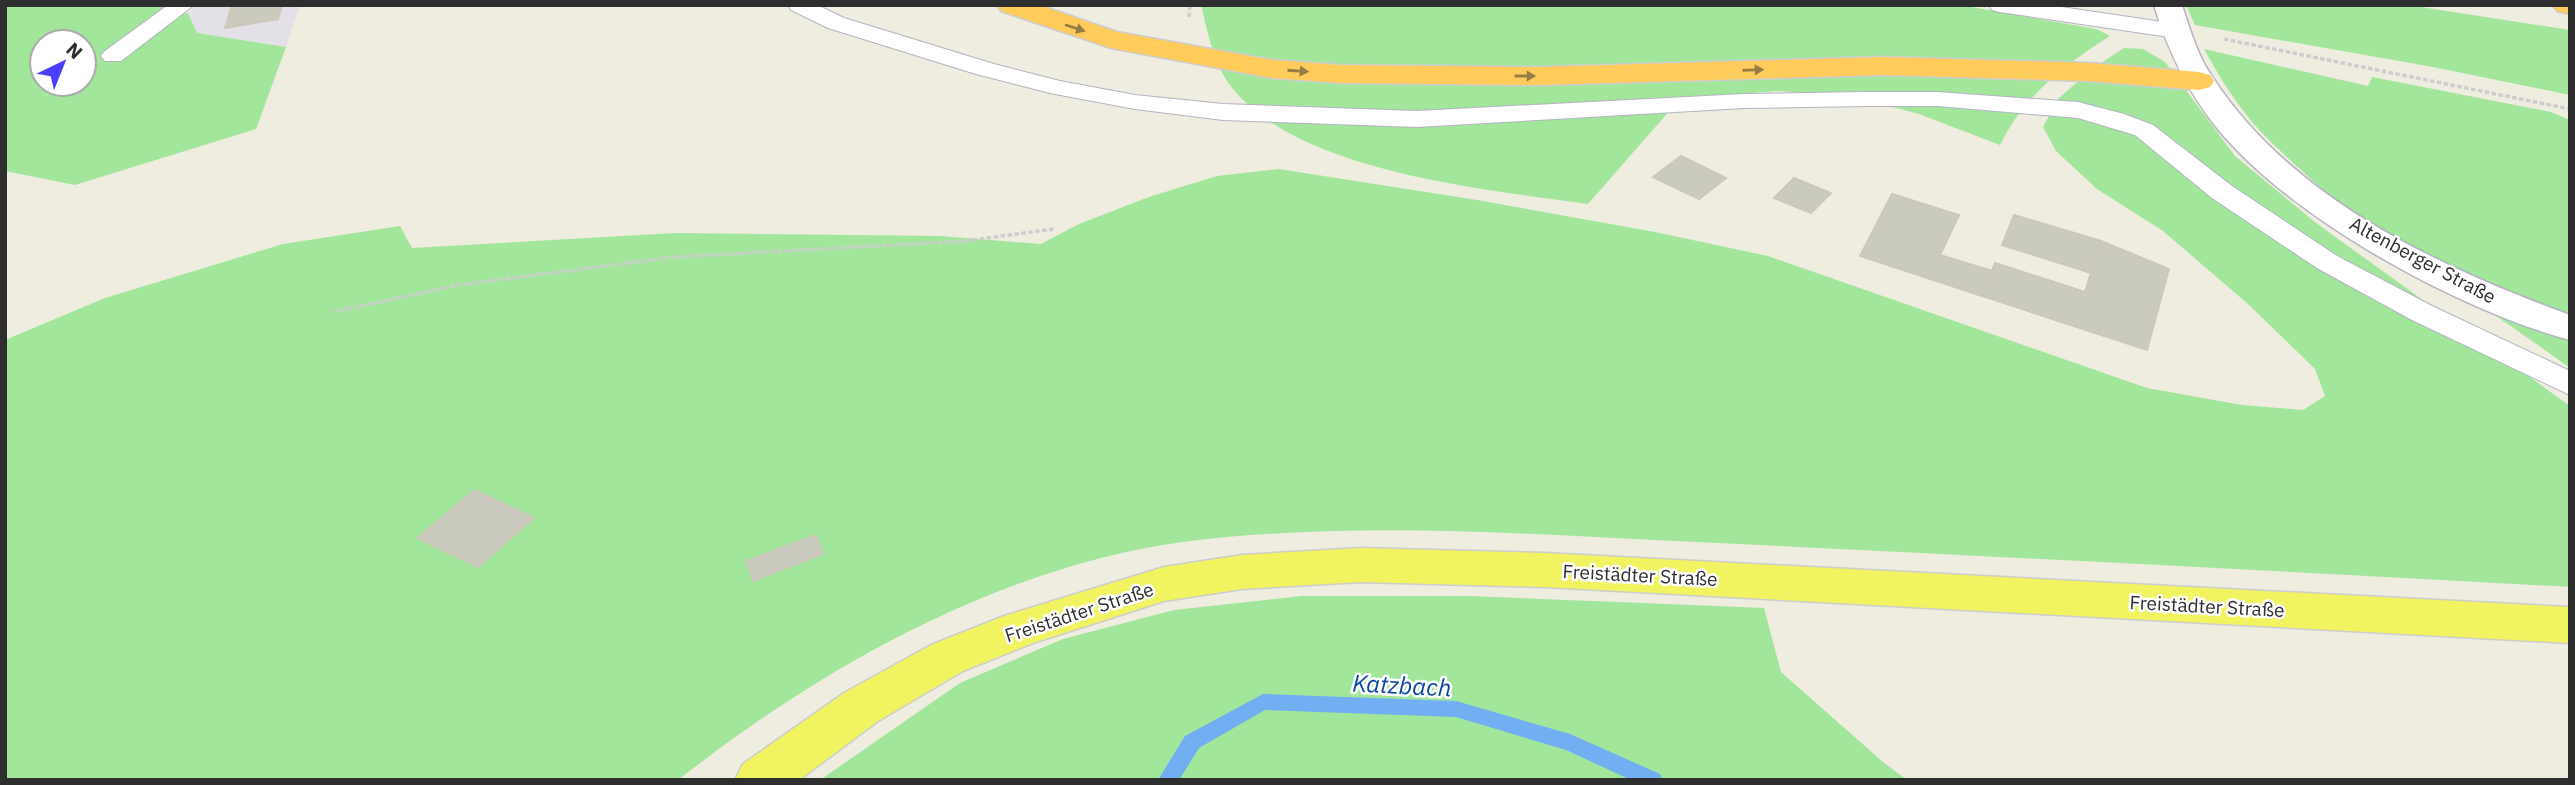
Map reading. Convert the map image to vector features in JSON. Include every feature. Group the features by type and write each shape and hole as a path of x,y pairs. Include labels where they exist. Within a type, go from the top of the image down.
{"highway":[{"path":"1011,5 1111,40 1272,69 1341,74 1538,76 1911,66 2089,72 2199,80"}],"main road":[{"name":"Freistädter Straße","path":"760,780 861,707 947,658 1020,629 1164,584 1242,572 1361,565 1545,570 2570,625"}],"street":[{"name":"Altenberger Straße","path":"2172,18 2199,80 2241,135 2288,178 2337,214 2402,254 2448,277 2570,328"}],"lane":[{"path":"113,56 175,14 183,5"},
{"path":"799,5 836,23 985,69 1059,88 1135,102 1223,111 1417,119 1744,101 1865,99 1937,99 2078,110 2115,119 2144,130 2222,192 2327,262 2422,313 2570,384"},
{"path":"2000,5 2172,18"}],"path":[{"path":"1189,17 1190,5"},
{"path":"2172,18 2570,109"},
{"path":"334,312 458,285 674,257 953,242 1054,229"}],"shaded area":[{"path":"195,5 300,5 286,47 197,33 188,13"}],"green space":[{"path":"5,5 170,5 164,14 188,13 197,33 286,47 256,129 75,185 5,171"},
{"path":"1201,5 1960,5 2096,29 2110,36 2077,58 2033,96 2000,145 1919,114 1850,96 1777,91 1703,97 1672,108 1588,204 1497,191 1392,171 1342,156 1296,136 1256,112 1227,81 1214,54"},
{"path":"2186,5 2408,5 2570,30 2570,95 2433,67 2195,25"},
{"path":"2124,48 2143,49 2165,62 2235,156 2316,223 2570,406 2570,587 1491,532 1388,530 1239,536 1124,552 1043,575 987,596 878,647 826,677 726,744 678,780 5,780 5,340 105,298 283,244 400,226 412,248 675,233 941,236 1041,244 1079,224 1149,197 1217,176 1279,169 1477,200 1655,232 1768,256 2147,388 2242,405 2303,410 2325,396 2315,369 2248,304 2163,231 2097,189 2056,151 2043,127 2059,98 2092,69"},
{"path":"2204,49 2368,86 2372,77 2551,112 2570,120 2570,368 2410,256 2296,165 2245,113"},
{"path":"1302,596 1471,596 1764,608 1781,672 1907,780 820,780 960,683 1063,639 1174,610"}],"building":[{"path":"232,5 282,5 278,19 225,28"},
{"path":"1681,156 1726,178 1699,199 1653,177"},
{"path":"1794,178 1831,193 1811,213 1774,198"},
{"path":"1892,194 1959,215 1940,255 1992,271 1982,296 1860,256"},
{"path":"2014,215 2101,241 2091,273 2002,245"},
{"path":"2101,241 2169,269 2147,350 1982,296 1995,263 2085,292"},
{"path":"475,490 534,518 478,567 417,538"},
{"path":"816,535 823,554 753,581 746,561"}],"waterway":[{"name":"Katzbach","path":"1168,780 1192,742 1263,702 1456,709 1570,743 1653,780"}]}
